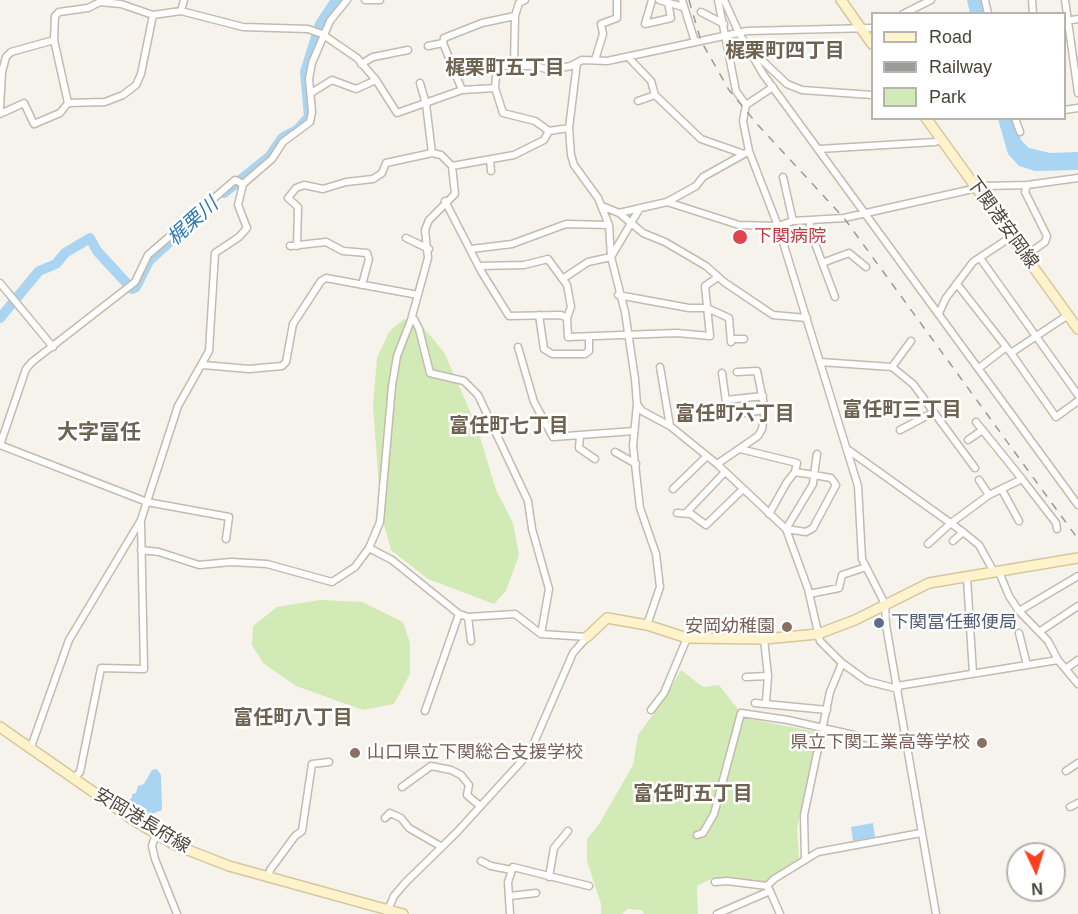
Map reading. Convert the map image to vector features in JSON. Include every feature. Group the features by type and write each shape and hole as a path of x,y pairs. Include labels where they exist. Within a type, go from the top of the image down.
{"main road":[{"path":"841,0 871,41"},
{"name":"下関港安岡線","path":"927,120 1078,328"},
{"path":"587,637 607,618 647,625 687,638 764,639 818,634 929,583 947,578 967,578 1078,558"},
{"name":"安岡港長府線","path":"0,727 156,834 204,857 268,878 387,912 403,914"}],"street":[{"path":"181,11 184,0"},
{"path":"31,747 69,640 141,520 178,406 203,365 211,344 215,253 239,237 247,228 238,205 243,184 272,159 283,142 310,122 312,93 309,71 330,21 347,0"},
{"path":"364,0 380,0"},
{"path":"514,66 515,16 519,3 525,0"},
{"path":"595,60 603,34 601,24 617,18 616,0"},
{"path":"652,0 645,24 671,18 668,3"},
{"path":"659,0 683,4 695,42"},
{"path":"718,0 736,91 746,105 743,122 746,152 778,226 858,486 861,551 866,567 885,604 906,747 936,914"},
{"path":"724,0 739,33 773,87 1078,505"},
{"path":"907,12 931,0"},
{"path":"68,104 54,40 55,16 59,12 108,1 153,15 181,11 243,27 313,31 350,52 376,80 397,113 462,90 495,88"},
{"path":"701,12 724,24"},
{"path":"0,114 24,103 34,124 60,113 68,104 105,102 131,90 141,74 153,15"},
{"path":"462,90 443,43 444,38 483,23 515,16"},
{"path":"1078,19 1066,21 1078,93"},
{"path":"569,128 549,131 536,121 503,113 495,88 497,66 550,70 582,60 628,57 739,33 871,28"},
{"path":"0,108 2,72 6,57 11,52 54,40"},
{"path":"428,46 443,43"},
{"path":"747,46 787,84 802,90 871,95"},
{"path":"361,64 373,57 408,50"},
{"path":"628,57 651,81 655,95 701,140 746,152"},
{"path":"578,63 569,128 574,165 602,206 609,225 618,295 628,335 637,404 634,432 640,508 656,554 660,587 647,625"},
{"path":"312,93 332,80 356,90 376,80"},
{"path":"420,83 426,104 432,153"},
{"path":"746,105 773,87"},
{"path":"638,101 655,95"},
{"path":"1016,120 1020,132"},
{"path":"669,123 680,121"},
{"path":"452,166 490,160 526,149 544,140 549,131"},
{"path":"819,149 935,142 941,139"},
{"path":"619,213 667,202 696,186 703,177 746,152"},
{"path":"141,550 159,552 200,565 231,562 267,564 332,582 355,567 369,548 380,522 392,386 397,356 411,320 429,249 425,230 429,220 454,194 452,166 441,154 432,153 386,163 382,173 373,179 346,182 323,189 304,185 296,188 288,198 298,207 293,246 326,242 343,250 367,253 369,259 362,285"},
{"path":"490,160 491,171"},
{"path":"783,177 793,221"},
{"path":"667,202 739,225 778,226 793,221 810,221 866,213 977,188 1078,178"},
{"path":"226,539 229,517 147,502 0,445 26,369 135,282 148,255 235,180 243,184"},
{"path":"1023,184 1024,192 1047,236 1046,242 1025,256"},
{"path":"446,201 479,266 509,316 561,315 567,318"},
{"path":"602,206 619,213 643,233 665,242 706,266 718,278 773,315 807,318"},
{"path":"564,278 588,262 612,256 640,208"},
{"path":"810,221 810,230 835,297"},
{"path":"471,249 512,244 566,224 609,225"},
{"path":"938,311 973,262 1011,237"},
{"path":"406,238 429,249"},
{"path":"822,263 849,253 866,267"},
{"path":"980,258 1078,395"},
{"path":"479,266 524,265 548,259 560,277 564,278 571,307 567,318 568,337 677,333 710,336 705,286 718,278"},
{"path":"203,365 249,369 282,366 286,362 293,324 321,281 326,278 418,295"},
{"path":"0,283 53,347"},
{"path":"957,284 1056,417 1078,401"},
{"path":"618,295 689,308 707,308 729,318 731,340 744,339"},
{"path":"539,315 543,349 552,354 585,354 589,351 589,337"},
{"path":"979,368 1068,315"},
{"path":"411,320 414,319 419,329 430,373 468,383 484,404 528,501 532,529 549,589 541,634"},
{"path":"892,367 911,341"},
{"path":"518,347 534,402 549,434 553,437 634,432"},
{"path":"820,362 892,367 913,384 972,466"},
{"path":"660,367 669,426"},
{"path":"717,464 740,449 762,429 765,410 757,371 737,372"},
{"path":"722,373 728,416"},
{"path":"726,400 763,396"},
{"path":"637,404 642,411 669,426 708,456 786,529 809,594 820,641 842,663 867,681 897,687 1058,660"},
{"path":"743,412 765,410"},
{"path":"900,430 934,412"},
{"path":"976,422 1056,523 1057,529"},
{"path":"968,440 981,431"},
{"path":"580,436 579,448 595,459"},
{"path":"847,448 979,545 1018,611 1048,641 1058,660 1078,684"},
{"path":"740,449 796,463 795,472 786,482 769,514"},
{"path":"615,452 636,464"},
{"path":"786,529 813,484 817,454"},
{"path":"673,489 708,456"},
{"path":"686,513 724,472"},
{"path":"786,529 806,532 819,520 836,485 831,478 795,472"},
{"path":"928,544 951,523 989,495 1022,479"},
{"path":"979,480 989,495"},
{"path":"677,513 686,513 706,525 742,490"},
{"path":"1002,490 1019,521"},
{"path":"74,778 80,772 101,668 144,669 141,520"},
{"path":"952,541 963,532"},
{"path":"369,548 392,560 459,614 468,617 515,614 541,634 587,637"},
{"path":"809,594 839,588 842,575 866,567"},
{"path":"1018,611 1078,576"},
{"path":"967,578 974,674"},
{"path":"1039,632 1078,606"},
{"path":"425,711 459,614"},
{"path":"468,617 471,641"},
{"path":"1019,633 1027,665"},
{"path":"387,912 394,896 405,883 442,848 530,752 573,653 587,637"},
{"path":"651,710 664,693 687,638"},
{"path":"764,639 768,676 766,702"},
{"path":"1066,668 1078,660"},
{"path":"806,860 804,815 830,692 842,663"},
{"path":"746,677 768,676"},
{"path":"755,703 766,702 827,710"},
{"path":"697,835 703,833 714,814 741,713 788,720 906,747"},
{"path":"268,878 270,870 295,836 302,831 312,764 329,762"},
{"path":"1066,771 1078,763"},
{"path":"402,787 431,766 451,770 461,775 469,785 467,795 480,806"},
{"path":"385,818 390,813 401,818 409,828 442,848"},
{"path":"549,877 554,848 568,831"},
{"path":"717,914 768,888 788,869 829,849 921,833"},
{"path":"156,834 152,846 155,859 177,914"},
{"path":"481,861 491,866 512,870"},
{"path":"510,914 508,882 513,867 589,886"},
{"path":"715,882 727,880 768,888"},
{"path":"768,888 780,914"},
{"path":"510,896 536,893"}],"green space":[{"path":"404,319 422,326 444,352 477,427 496,490 513,523 519,555 506,591 494,604 428,579 391,550 381,514 373,405 377,358 389,332"},
{"path":"320,600 362,602 403,622 410,643 410,674 394,704 363,710 296,686 263,663 252,645 253,626 277,607"},
{"path":"681,670 703,687 719,685 745,718 817,732 797,829 799,858 764,882 730,877 711,879 697,886 698,914 644,914 642,910 628,909 622,914 601,914 601,904 587,861 587,839 599,824 633,765 638,735 665,698"}],"water":[{"path":"967,0 983,0 987,12 970,12"},
{"path":"998,120 1014,120 1021,140 1029,148 1050,153 1078,152 1078,170 1035,171 1019,166 1008,154"},
{"path":"157,769 161,775 162,810 149,815 127,801 132,798 132,794 136,793 138,786 144,784 152,770"},
{"path":"873,823 875,837 853,841 851,827"}],"waterway":[{"name":"梶栗川","path":"224,193 269,157 282,138 297,130 309,117 305,72 320,24 336,0"},
{"name":"梶栗川","path":"0,318 39,271 56,264 65,253 90,238 97,251 132,289 136,287 149,261 205,209"}],"railway":[{"path":"689,0 701,41 729,90 758,125 844,218 1078,539"}],"place":[{"name":"下関病院","path":"740,237"},
{"name":"下関冨任郵便局","path":"879,623"},
{"name":"安岡幼稚園","path":"787,627"},
{"name":"県立下関工業高等学校","path":"982,743"},
{"name":"山口県立下関総合支援学校","path":"355,753"}],"district":[{"name":"梶栗町四丁目","path":"785,51"},
{"name":"梶栗町五丁目","path":"505,68"},
{"name":"富任町三丁目","path":"902,410"},
{"name":"富任町六丁目","path":"735,414"},
{"name":"富任町七丁目","path":"509,426"},
{"name":"大字冨任","path":"99,433"},
{"name":"富任町八丁目","path":"293,718"},
{"name":"富任町五丁目","path":"693,794"}]}
